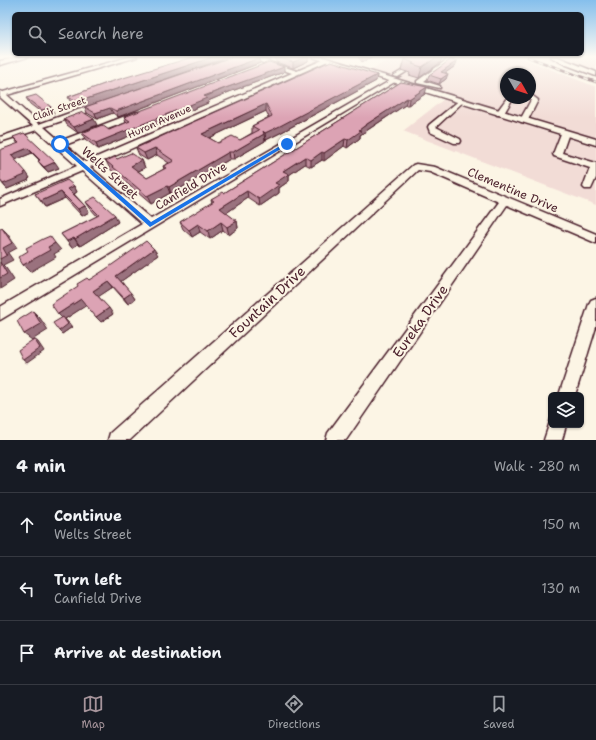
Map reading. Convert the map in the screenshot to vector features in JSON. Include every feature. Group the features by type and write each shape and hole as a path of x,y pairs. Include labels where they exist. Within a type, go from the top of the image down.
{"main road":[{"path":"395,78 500,113 596,142"}],"street":[{"path":"1,94 60,78"},
{"name":"Huron Avenue","path":"0,203 288,78"},
{"name":"Canfield Drive","path":"0,314 395,78"},
{"path":"425,78 419,82 438,87"},
{"name":"Welts Street","path":"1,94 60,144 150,225"},
{"path":"457,141 433,130 432,127 461,100"},
{"name":"Clair Street","path":"0,140 105,102"},
{"path":"500,113 506,104"},
{"path":"524,120 533,104"},
{"path":"60,144 148,111"},
{"path":"565,133 557,154 595,166 588,187"},
{"name":"Clementine Drive","path":"419,166 432,169 596,239"},
{"name":"Fountain Drive","path":"117,440 411,170 419,166"},
{"name":"Eureka Drive","path":"335,440 505,201"},
{"path":"568,392 596,304"},
{"path":"552,440 556,428"}],"path":[{"path":"105,102 174,78"}],"shaded area":[{"path":"395,78 500,78 500,104 536,104 536,78 572,78 596,87 596,138"},
{"path":"444,99 596,147 596,205 403,131"}],"building":[{"path":"125,78 151,78 77,102 68,97"},
{"path":"172,78 206,78 116,111 110,108 95,113 85,107"},
{"path":"228,78 255,78 204,96 207,98 96,143 82,133 102,125 109,130 130,121 124,117"},
{"path":"294,78 372,78 280,126 265,133 263,131 264,134 233,152 229,152 169,187 167,186 147,196 106,161 115,157 117,159 131,153 142,160 131,166 147,178 166,168 163,166 174,161 155,148 144,153 136,148","holes":["266,104 272,116 252,126 259,130 240,140 232,136 218,143 202,134"]},
{"path":"401,82 427,87 367,124 359,130 361,131 348,140 345,139 311,160 305,157 283,171 289,174 275,183 279,185 259,199 247,191 220,208 237,221 227,227 221,222 208,231 198,224 189,230 180,222 214,201 211,199 223,192 224,193"},
{"path":"36,95 51,107 42,110 26,98"},
{"path":"83,112 94,119 74,127 64,119"},
{"path":"24,133 55,162 44,167 38,161 40,160 28,148 11,155 26,172 24,173 25,175 3,184 0,180 0,150 19,143 13,137"},
{"path":"67,180 74,186 68,189 85,206 78,209 61,192 41,201 35,194"},
{"path":"95,197 115,215 75,239 74,238 67,241 61,234 99,215 86,202"},
{"path":"2,228 12,243 3,248 7,255 0,259 0,229"},
{"path":"50,236 55,243 48,247 50,250 23,265 18,257 28,251 26,248"},
{"path":"146,241 154,249 116,276 131,293 124,298 108,281 93,291 109,308 96,317 81,299 58,314 51,304 78,286 77,284 87,278 89,280"},
{"path":"0,262 7,274 0,278"},
{"path":"33,311 41,324 24,334 17,321"},
{"path":"63,317 68,324 59,331 53,323"},
{"path":"34,339 40,348 23,360 18,350"}],"railway":[{"path":"584,78 596,82"}],"route":[{"path":"60,144 150,225 287,144"}]}
